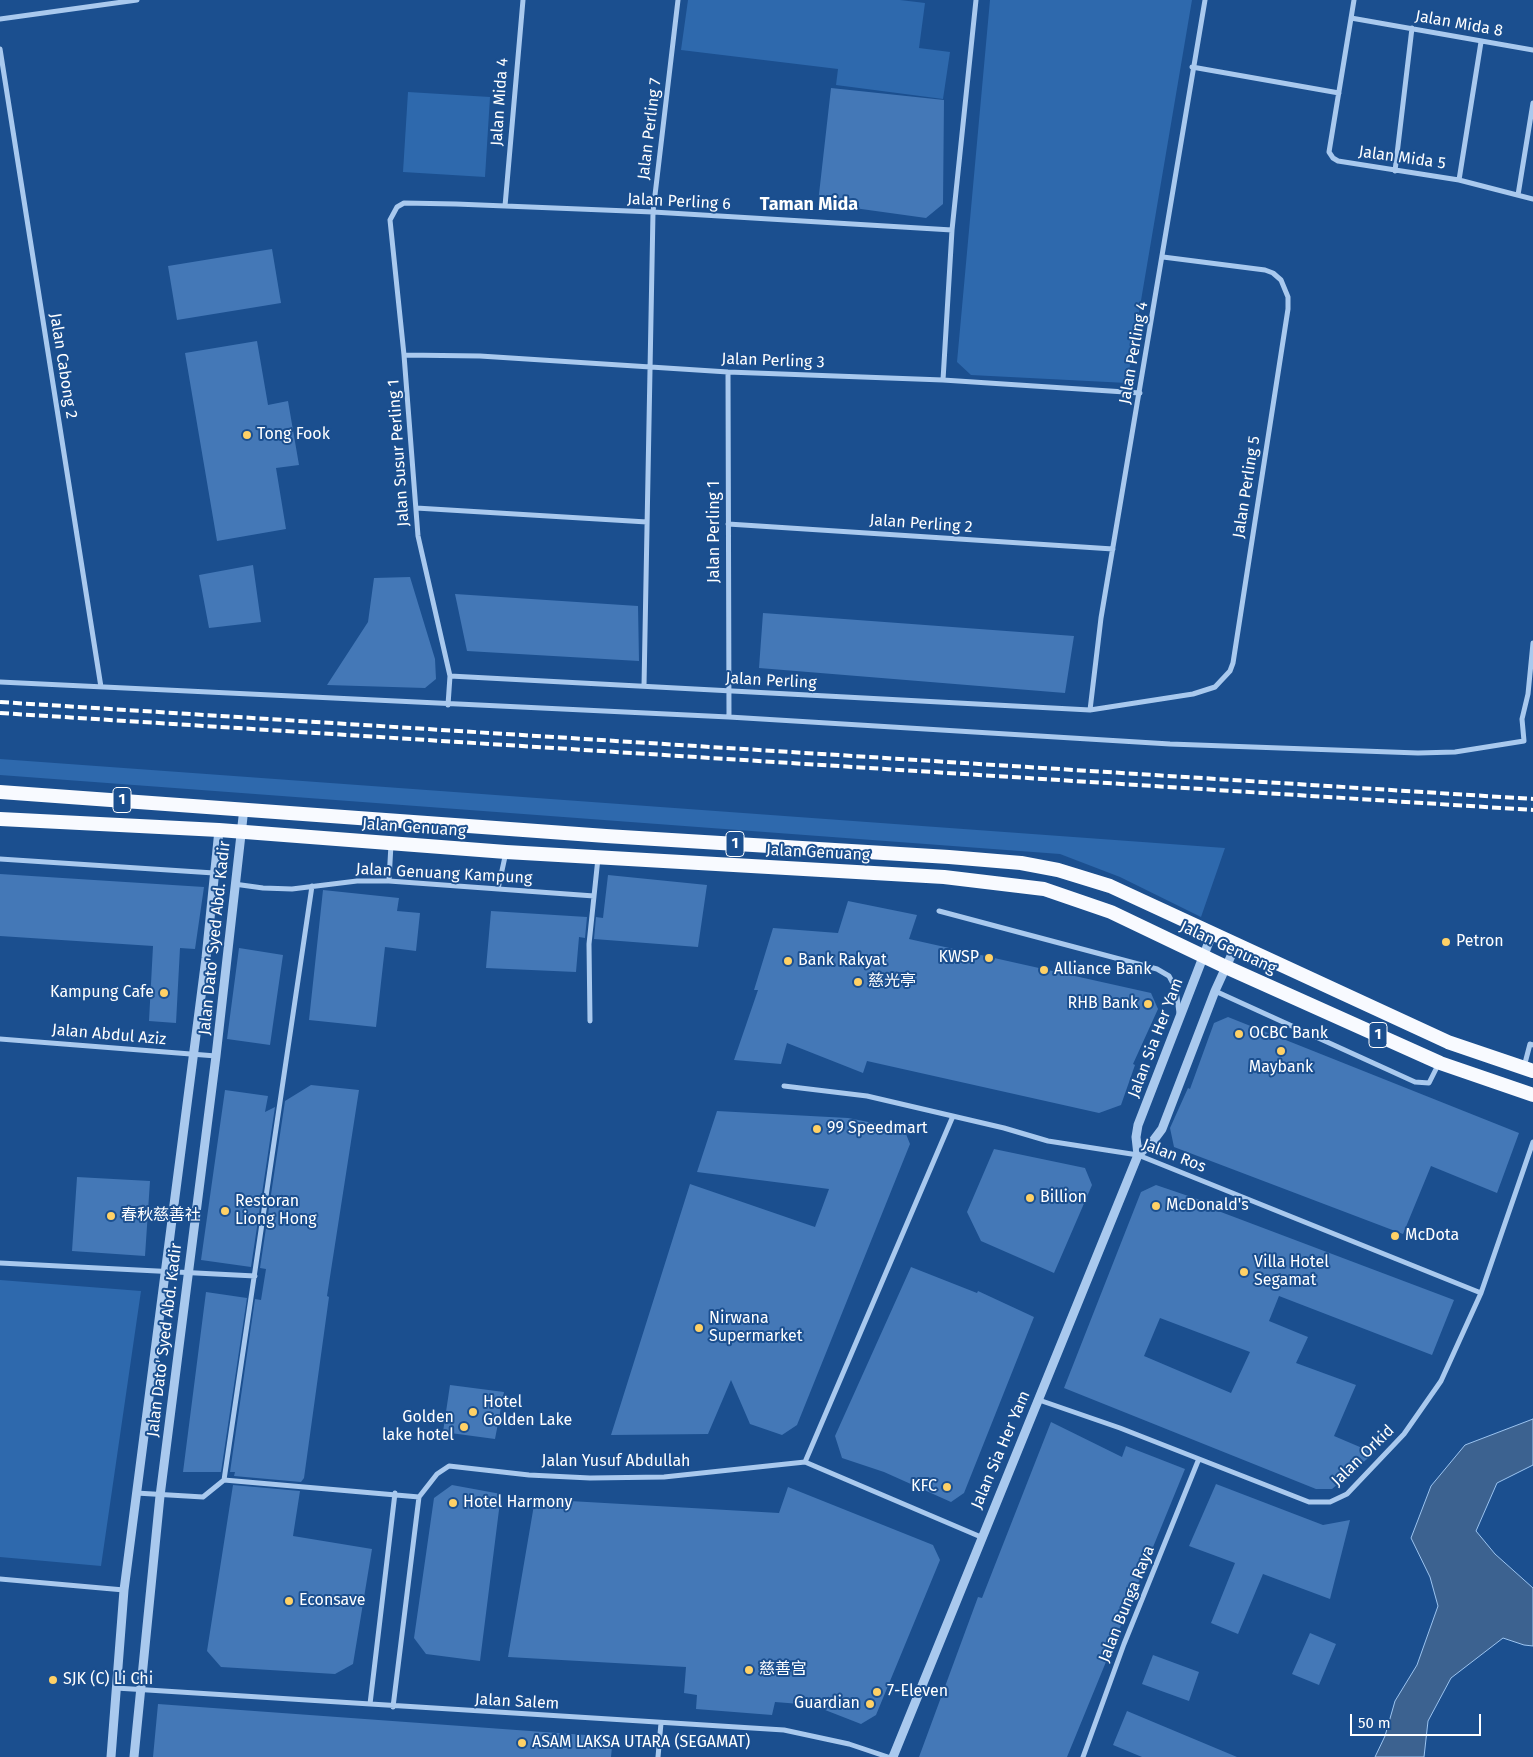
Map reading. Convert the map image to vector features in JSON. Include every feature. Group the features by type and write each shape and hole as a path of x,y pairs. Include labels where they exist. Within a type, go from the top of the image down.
{"highway":[{"name":"Jalan Genuang","path":"0,792 1021,863 1086,877 1110,886 1448,1042 1528,1070"},
{"name":"Jalan Genuang","path":"0,819 219,830 598,858 944,877 1044,889 1102,908 1226,967 1440,1063 1533,1095"}],"street":[{"path":"0,19 137,0"},
{"name":"Jalan Mida 4","path":"505,206 523,0"},
{"name":"Jalan Perling 7","path":"644,686 653,212 678,0"},
{"path":"943,380 952,230 976,0"},
{"name":"Jalan Perling 4","path":"1090,710 1101,618 1163,257 1192,67 1205,0"},
{"name":"Jalan Mida 5","path":"1354,0 1329,152 1333,158 1338,162 1459,180 1533,199"},
{"name":"Jalan Mida 8","path":"1351,18 1533,50"},
{"path":"1395,170 1412,28"},
{"path":"1459,180 1481,42"},
{"name":"Jalan Cabong 2","path":"0,49 101,687"},
{"path":"1192,67 1339,92"},
{"path":"1518,195 1533,103"},
{"name":"Jalan Perling 6","path":"404,203 653,212 952,230"},
{"name":"Jalan Susur Perling 1","path":"404,203 397,207 390,220 404,355 418,536 450,676 448,705"},
{"name":"Jalan Perling 5","path":"1090,710 1193,694 1215,687 1230,672 1233,663 1288,309 1288,297 1281,280 1266,270 1163,257"},
{"name":"Jalan Perling 3","path":"404,355 480,356 650,368 943,380 1140,393"},
{"name":"Jalan Perling 1","path":"728,372 729,717"},
{"path":"416,508 648,522"},
{"name":"Jalan Perling 2","path":"728,524 1113,549"},
{"path":"0,682 729,717 1170,744 1418,753 1465,752 1524,741 1522,719 1528,694 1533,643"},
{"name":"Jalan Perling","path":"450,676 1090,710"},
{"name":"Jalan Dato' Syed Abd. Kadir","path":"134,1757 160,1496 216,1056 244,808"},
{"name":"Jalan Dato' Syed Abd. Kadir","path":"111,1757 124,1590 163,1271 193,1055 219,830"},
{"path":"388,881 391,843"},
{"path":"498,889 506,852"},
{"path":"590,1021 589,944 598,858"},
{"path":"0,859 214,873"},
{"name":"Jalan Genuang Kampung","path":"234,884 292,889 357,880 388,881 594,896"},
{"path":"136,1493 160,1496 203,1497 224,1480 312,886"},
{"path":"939,911 1157,969 1169,976 1176,989 1180,1018"},
{"name":"Jalan Sia Her Yam","path":"1138,1155 1136,1137 1138,1125 1212,934"},
{"name":"Jalan Sia Her Yam","path":"893,1757 1138,1155 1153,1141 1162,1129 1215,991 1236,945"},
{"path":"1215,991 1415,1082 1429,1083 1440,1063"},
{"name":"Jalan Abdul Aziz","path":"0,1039 216,1056"},
{"path":"1528,1070 1530,1044 1533,1045"},
{"name":"Jalan Ros","path":"784,1086 867,1096 1048,1141 1138,1155 1481,1293"},
{"path":"805,1462 953,1116"},
{"name":"Jalan Orkid","path":"1039,1400 1120,1428 1198,1461 1309,1502 1330,1502 1347,1494 1404,1434 1441,1381 1481,1293 1533,1142"},
{"path":"0,1262 255,1276"},
{"name":"Jalan Bunga Raya","path":"1083,1757 1124,1644 1198,1461"},
{"name":"Jalan Yusuf Abdullah","path":"419,1496 436,1474 449,1466 529,1475 609,1478 664,1477 805,1462 981,1537"},
{"path":"224,1480 419,1496 393,1707"},
{"path":"370,1704 395,1493"},
{"path":"0,1579 124,1590"},
{"name":"Jalan Salem","path":"116,1688 791,1731 849,1744 888,1757"},
{"path":"658,1757 661,1723"}],"shaded area":[{"path":"688,0 900,0 925,3 919,48 950,52 943,99 836,85 838,69 681,50"},
{"path":"990,0 1192,0 1127,383 971,375 957,362"},
{"path":"408,92 490,97 485,177 403,172"},
{"path":"0,759 1225,848 1201,917 1120,877 1060,854 0,775"},
{"path":"0,1280 141,1291 101,1566 0,1557"},
{"path":"1533,1419 1533,1465 1497,1483 1476,1531 1495,1554 1533,1588 1533,1646 1503,1638 1451,1678 1428,1721 1424,1757 1375,1757 1385,1736 1395,1701 1417,1665 1438,1606 1430,1577 1411,1538 1431,1486 1465,1445"}],"building":[{"path":"831,88 944,100 943,204 926,218 818,203"},
{"path":"272,249 281,303 177,320 168,266"},
{"name":"Tong Fook","path":"257,341 268,405 288,401 299,465 276,468 286,529 217,541 185,353"},
{"path":"253,565 261,622 209,628 199,575"},
{"path":"410,577 435,659 436,679 425,688 327,685 368,622 374,578"},
{"path":"455,594 638,606 639,661 467,651"},
{"path":"763,613 1074,636 1065,693 759,668"},
{"path":"0,874 204,887 195,949 180,948 176,1023 149,1021 153,946 0,936"},
{"path":"608,875 707,885 698,947 594,939 596,917 603,918"},
{"path":"323,890 399,898 397,911 420,913 416,951 385,947 376,1027 309,1020"},
{"path":"848,901 917,915 909,939 1151,993 1158,1009 1133,1064 1135,1065 1121,1105 1099,1113 867,1061 863,1073 787,1043 781,1064 734,1060 758,990 754,990 773,928 838,933"},
{"path":"491,911 587,917 585,938 579,937 576,972 486,968"},
{"path":"239,948 283,955 270,1045 227,1039"},
{"path":"1228,1017 1519,1133 1497,1193 1431,1166 1403,1234 1174,1147 1170,1128 1188,1088 1190,1089 1214,1023"},
{"path":"311,1085 359,1090 327,1296 329,1297 304,1478 301,1482 234,1476 235,1472 230,1472 255,1299 261,1300 266,1269 260,1268 285,1101"},
{"path":"225,1090 268,1096 265,1112 275,1107 251,1267 201,1260"},
{"path":"717,1111 848,1118 904,1129 910,1144 797,1425 782,1435 750,1424 731,1380 708,1434 611,1435 690,1184 815,1227 829,1189 697,1172"},
{"name":"Billion","path":"994,1149 1085,1168 1092,1185 1054,1273 981,1241 967,1212"},
{"name":"春秋慈善社","path":"77,1177 150,1181 145,1256 72,1251"},
{"path":"1156,1185 1206,1202 1205,1206 1454,1300 1432,1355 1279,1296 1269,1321 1308,1337 1296,1363 1356,1385 1334,1436 1374,1453 1332,1489 1316,1489 1064,1388 1141,1192","holes":["1160,1318 1250,1352 1231,1393 1144,1356"]},
{"path":"911,1267 977,1293 978,1291 1034,1317 964,1493 951,1502 884,1472 842,1458 835,1436"},
{"path":"206,1292 247,1298 221,1472 183,1472"},
{"name":"Hotel Golden Lake","path":"450,1385 504,1392 495,1439 443,1432"},
{"path":"1051,1422 1122,1457 1126,1446 1185,1469 1067,1757 919,1757 978,1597 982,1598"},
{"path":"1216,1484 1323,1525 1350,1520 1330,1599 1263,1574 1238,1634 1211,1623 1235,1563 1189,1546"},
{"name":"Econsave","path":"233,1485 300,1491 293,1536 372,1549 353,1664 335,1674 221,1667 207,1651"},
{"path":"452,1485 501,1494 480,1661 426,1654 414,1638 434,1498"},
{"path":"788,1487 933,1545 940,1560 876,1715 861,1724 802,1701 800,1704 775,1702 772,1715 696,1709 697,1695 684,1693 686,1667 508,1657 535,1499 779,1513"},
{"path":"1310,1633 1336,1644 1319,1685 1292,1674"},
{"path":"1153,1655 1199,1672 1189,1701 1142,1684"},
{"path":"158,1704 613,1737 611,1757 153,1757"},
{"path":"1127,1711 1237,1757 1142,1757 1113,1745"}],"railway":[{"path":"0,702 1533,799"},
{"path":"0,713 1533,810"}],"place":[{"name":"Tong Fook","path":"247,435"},
{"name":"Petron","path":"1446,942"},
{"name":"KWSP","path":"989,958"},
{"name":"Bank Rakyat","path":"788,961"},
{"name":"Alliance Bank","path":"1044,970"},
{"name":"慈光亭","path":"858,982"},
{"name":"Kampung Cafe","path":"164,993"},
{"name":"RHB Bank","path":"1148,1004"},
{"name":"OCBC Bank","path":"1239,1034"},
{"name":"Maybank","path":"1281,1051"},
{"name":"99 Speedmart","path":"817,1129"},
{"name":"Billion","path":"1030,1198"},
{"name":"McDonald's","path":"1156,1206"},
{"name":"Restoran Liong Hong","path":"225,1211"},
{"name":"春秋慈善社","path":"111,1216"},
{"name":"McDota","path":"1395,1236"},
{"name":"Villa Hotel Segamat","path":"1244,1272"},
{"name":"Nirwana Supermarket","path":"699,1328"},
{"name":"Hotel Golden Lake","path":"473,1412"},
{"name":"Golden lake hotel","path":"464,1427"},
{"name":"KFC","path":"947,1487"},
{"name":"Hotel Harmony","path":"453,1503"},
{"name":"Econsave","path":"289,1601"},
{"name":"慈善宫","path":"749,1670"},
{"name":"SJK (C) Li Chi","path":"53,1680"},
{"name":"7-Eleven","path":"877,1692"},
{"name":"Guardian","path":"870,1704"},
{"name":"ASAM LAKSA UTARA (SEGAMAT)","path":"522,1743"}],"district":[{"name":"Taman Mida","path":"809,205"}]}
